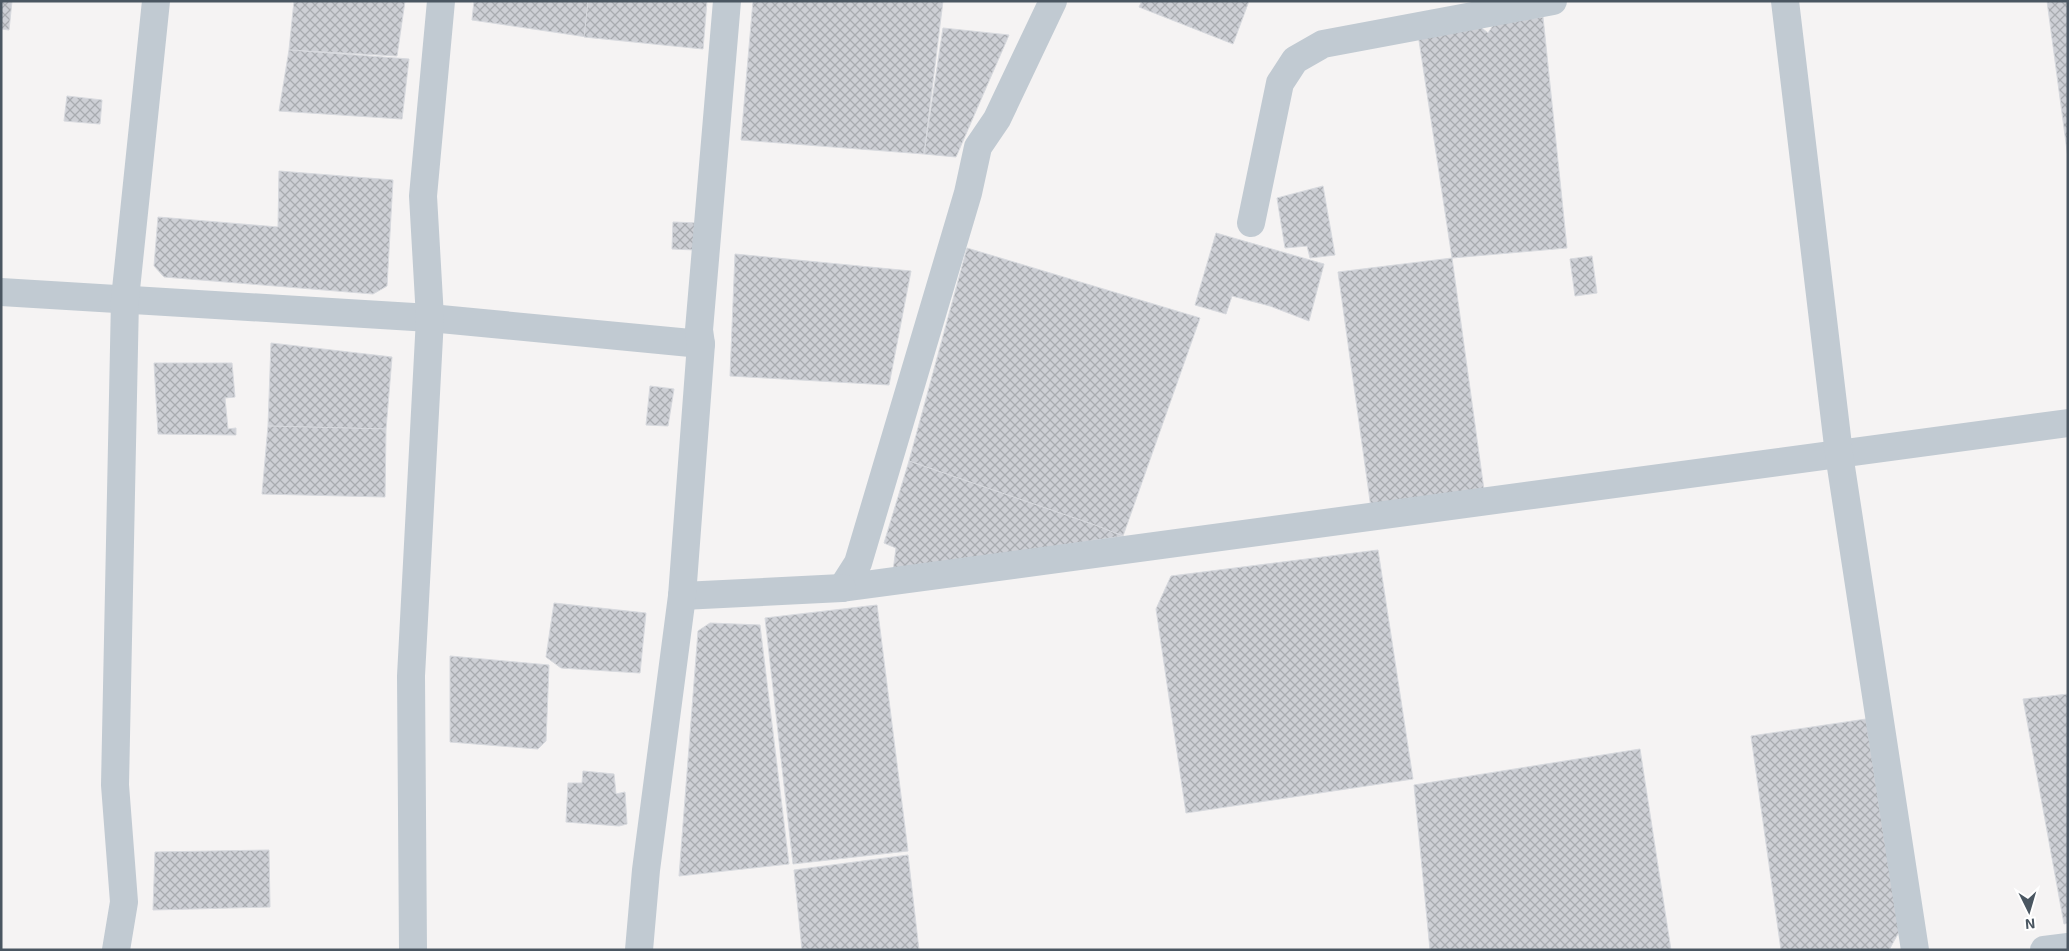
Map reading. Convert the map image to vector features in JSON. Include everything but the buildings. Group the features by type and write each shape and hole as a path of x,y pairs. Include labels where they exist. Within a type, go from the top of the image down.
{"street":[{"path":"116,950 124,902 115,785 125,299 156,1"},
{"path":"413,950 410,676 430,318 423,196 441,1"},
{"path":"639,950 646,870 682,596 701,344 699,330 727,1"},
{"path":"842,588 858,563 965,203 978,148 997,119 1053,1"},
{"path":"1251,223 1280,83 1295,60 1323,44 1553,1"},
{"path":"1785,1 1839,454 1915,950"},
{"path":"1,292 430,318 701,344"},
{"path":"682,596 842,588 2068,423"},
{"path":"2044,950 2068,947"}]}
